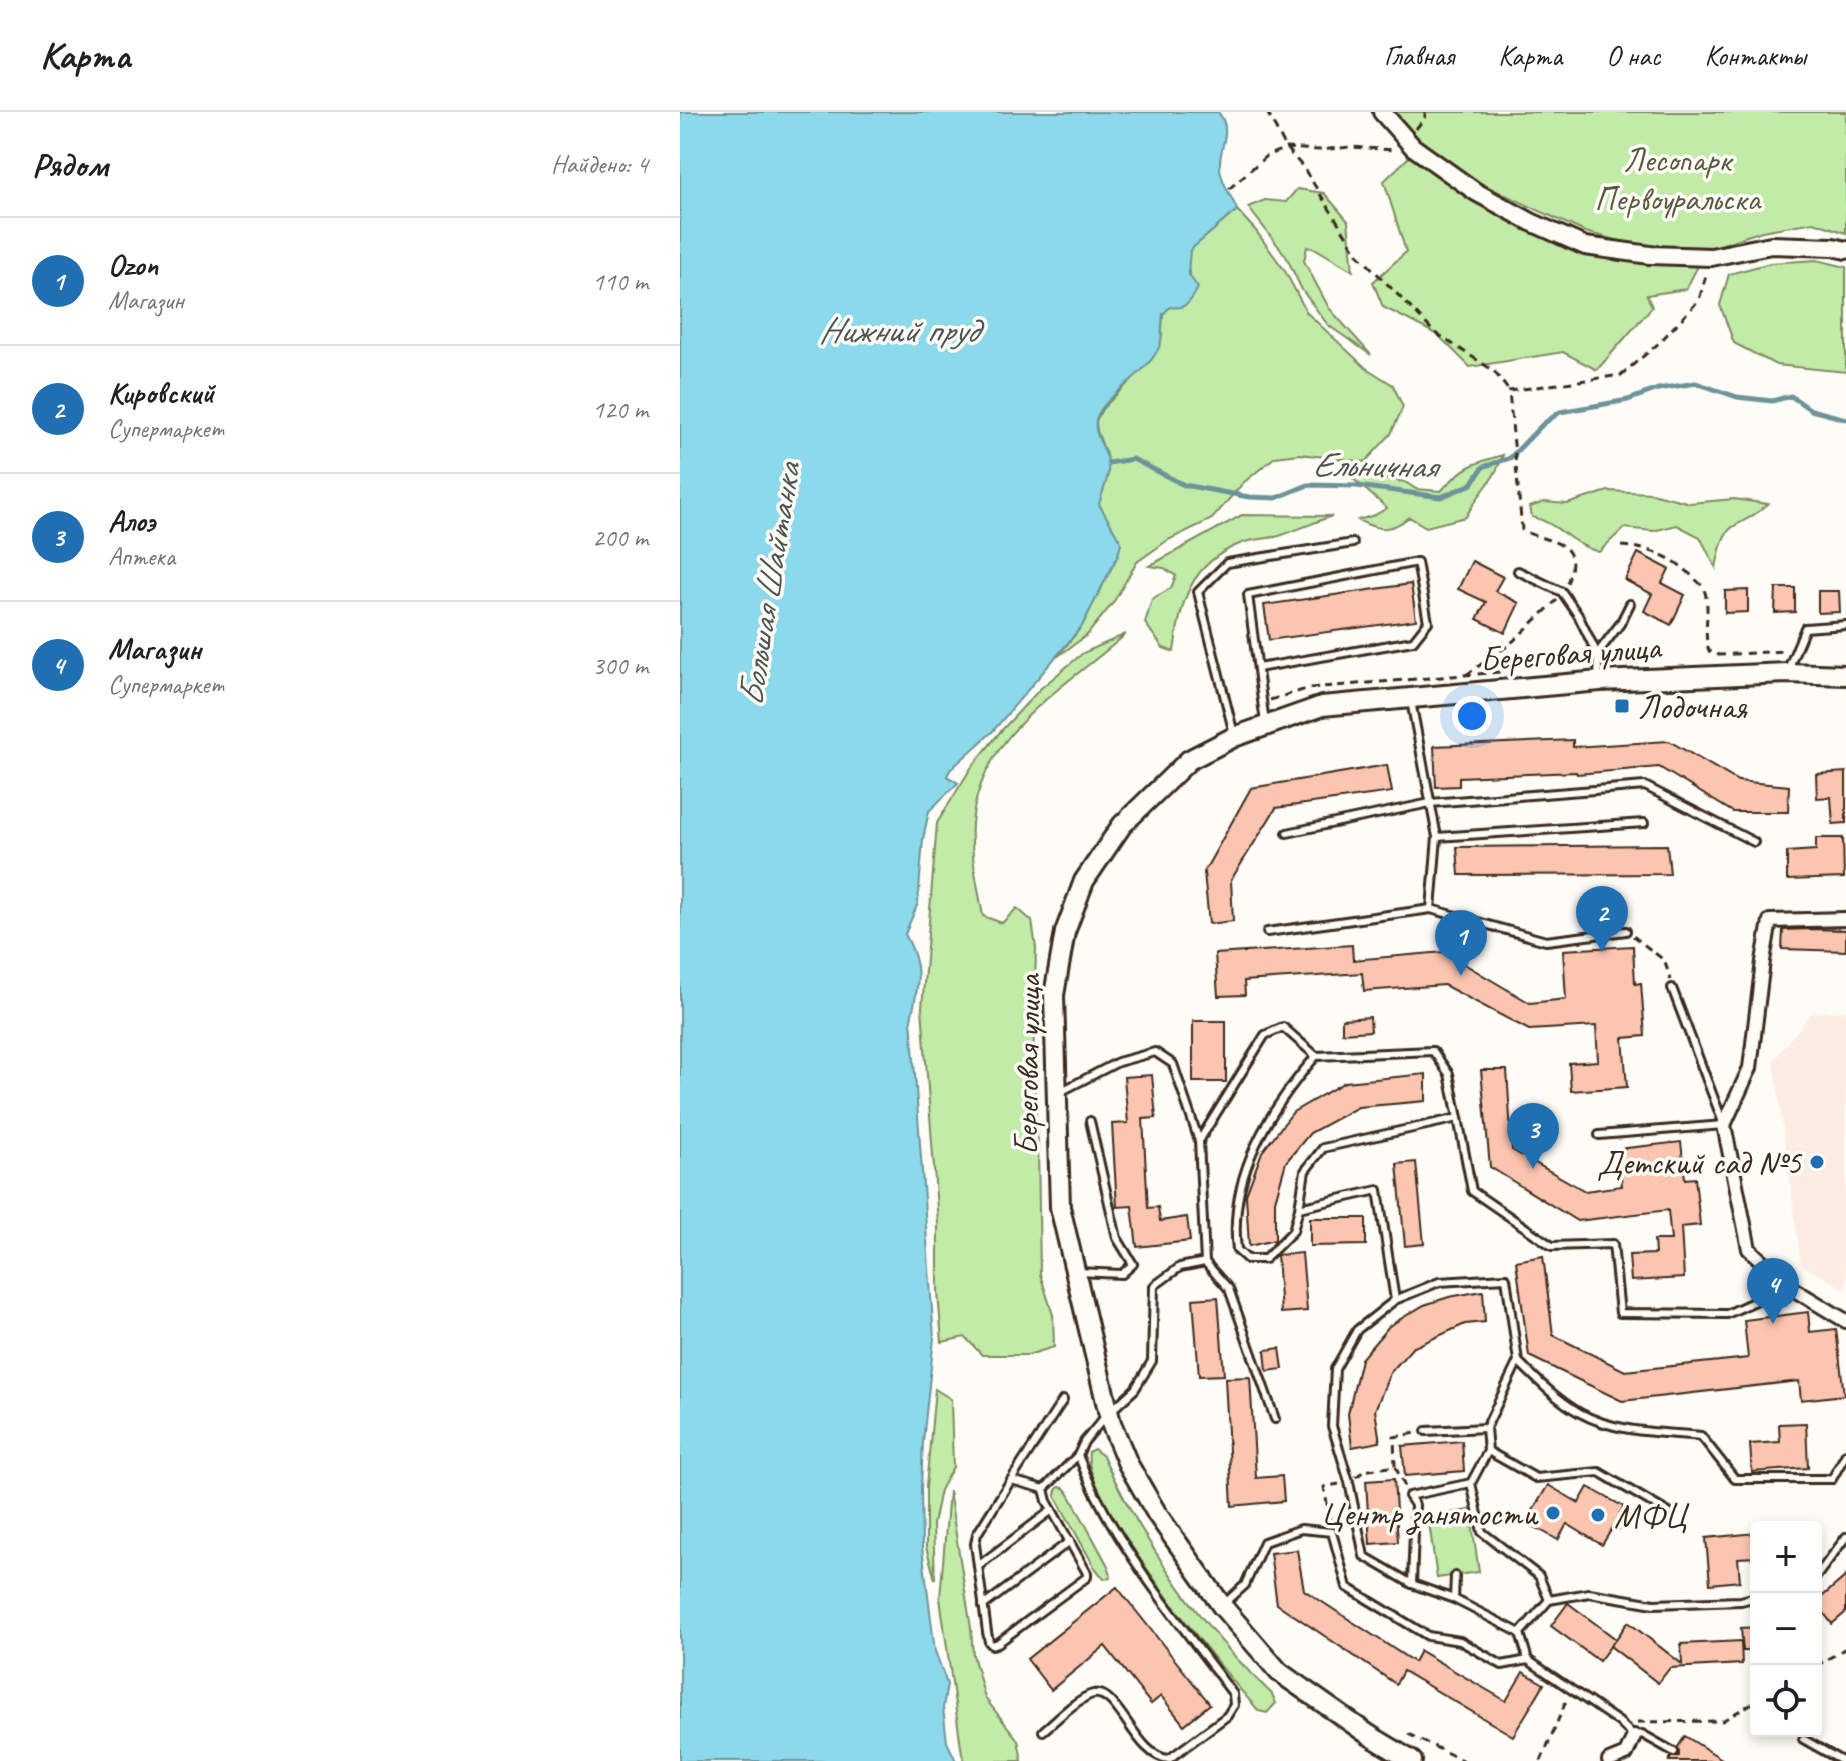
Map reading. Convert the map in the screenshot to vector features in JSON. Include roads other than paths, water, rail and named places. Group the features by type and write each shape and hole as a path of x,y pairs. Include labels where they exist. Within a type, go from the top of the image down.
{"main road":[{"name":"Береговая улица","path":"1412,1761 1279,1672 1222,1606 1157,1514 1128,1464 1108,1414 1060,1207 1054,995 1065,932 1084,881 1122,825 1189,760 1234,737 1322,706 1600,681 1787,673 1846,675"}],"street":[{"path":"1382,112 1406,140 1476,192 1531,222 1585,246 1650,255 1711,257 1771,245 1846,250"},
{"path":"1846,919 1770,921 1750,1068 1724,1125 1749,1249 1788,1286 1846,1321"},
{"path":"1609,1761 1626,1754 1634,1736"}],"lane":[{"path":"1234,737 1198,592 1227,563 1353,543"},
{"path":"1258,668 1413,641 1428,622 1417,562 1248,595 1265,726"},
{"path":"1518,571 1562,592 1578,615 1597,654 1600,681"},
{"path":"1597,654 1620,624 1630,604"},
{"path":"1787,673 1805,628 1846,625"},
{"path":"1410,697 1437,837 1431,909"},
{"path":"1287,833 1430,803 1645,786 1754,842"},
{"path":"1437,837 1644,823"},
{"path":"1267,932 1431,909 1546,941 1626,931"},
{"path":"1599,1135 1724,1125 1672,988"},
{"path":"1199,1141 1265,1035 1283,1027 1316,1056 1433,1051 1449,1074 1472,1191 1552,1246 1613,1244 1620,1313 1727,1314 1788,1286"},
{"path":"1055,1094 1118,1062 1155,1052 1173,1064 1199,1141 1205,1262 1229,1289 1275,1419"},
{"path":"1316,1056 1288,1088 1258,1136 1237,1201 1237,1250 1247,1259 1265,1259 1293,1231 1305,1171 1323,1148 1458,1118"},
{"path":"1073,1271 1122,1274 1133,1264 1117,1238 1090,1121"},
{"path":"1299,1208 1378,1190 1395,1300"},
{"path":"1044,1489 1078,1455 1084,1442 1108,1414 1135,1389 1152,1361 1154,1286 1180,1267 1205,1262"},
{"path":"1549,1600 1539,1576 1482,1532 1471,1483 1488,1451 1486,1428 1518,1361 1506,1278 1439,1282 1395,1300 1357,1330 1335,1369 1332,1426 1349,1482 1364,1556 1412,1584 1454,1599 1520,1633 1528,1660 1619,1722 1634,1736 1642,1734 1674,1752"},
{"path":"1518,1361 1580,1413 1623,1429 1701,1436 1735,1479 1832,1479 1846,1454"},
{"path":"1044,1489 1087,1577 992,1645 983,1606 975,1544 977,1534 1063,1400"},
{"path":"1426,1431 1486,1428"},
{"path":"1488,1451 1536,1478 1599,1472 1669,1513"},
{"path":"1043,1731 1089,1694 1100,1693 1110,1700 1149,1752 1158,1758 1169,1759 1227,1716 1234,1705 1233,1694 1130,1553 1078,1455"},
{"path":"1011,1480 1044,1489"},
{"path":"1412,1584 1415,1505 1409,1496 1471,1483"},
{"path":"978,1566 1052,1510"},
{"path":"1222,1606 1245,1585 1264,1542 1301,1529 1332,1532 1347,1587 1428,1636 1460,1641 1502,1665 1528,1660"},
{"path":"1822,1569 1846,1537"},
{"path":"983,1606 1070,1541"},
{"path":"1454,1599 1455,1576"},
{"path":"1520,1633 1549,1600 1589,1593 1654,1604 1750,1599"},
{"path":"1803,1739 1842,1761"}],"water":[{"name":"Нижний пруд","path":"680,112 1218,112 1225,126 1220,168 1237,210 1190,250 1188,273 1198,288 1184,306 1170,307 1163,314 1161,341 1154,356 1107,403 1096,420 1096,431 1108,467 1099,504 1121,542 1118,555 1082,626 993,731 950,770 947,776 958,783 929,811 923,839 918,903 905,934 915,956 918,976 911,1019 934,1338 923,1442 922,1547 935,1651 947,1684 943,1708 947,1742 956,1761 680,1761"}],"waterway":[{"name":"Ельничная","path":"1108,463 1133,459 1184,485 1249,497 1276,498 1308,485 1357,486 1441,497 1472,484 1483,467 1510,458 1543,424 1560,412 1628,400 1658,389 1696,383 1737,397 1772,401 1791,396 1811,410 1846,419"}],"place":[{"name":"Лодочная","path":"1622,706"},
{"name":"Кировский","path":"1602,952"},
{"name":"Ozon","path":"1461,976"},
{"name":"Детский сад №5","path":"1817,1162"},
{"name":"Алоэ","path":"1533,1169"},
{"name":"Магазин","path":"1773,1324"},
{"name":"Центр занятости","path":"1553,1513"},
{"name":"МФЦ","path":"1598,1515"}],"park label":[{"name":"Лесопарк Первоуральска","path":"1677,178"}],"water label":[{"name":"Большая Шайтанка","path":"769,585"}]}
